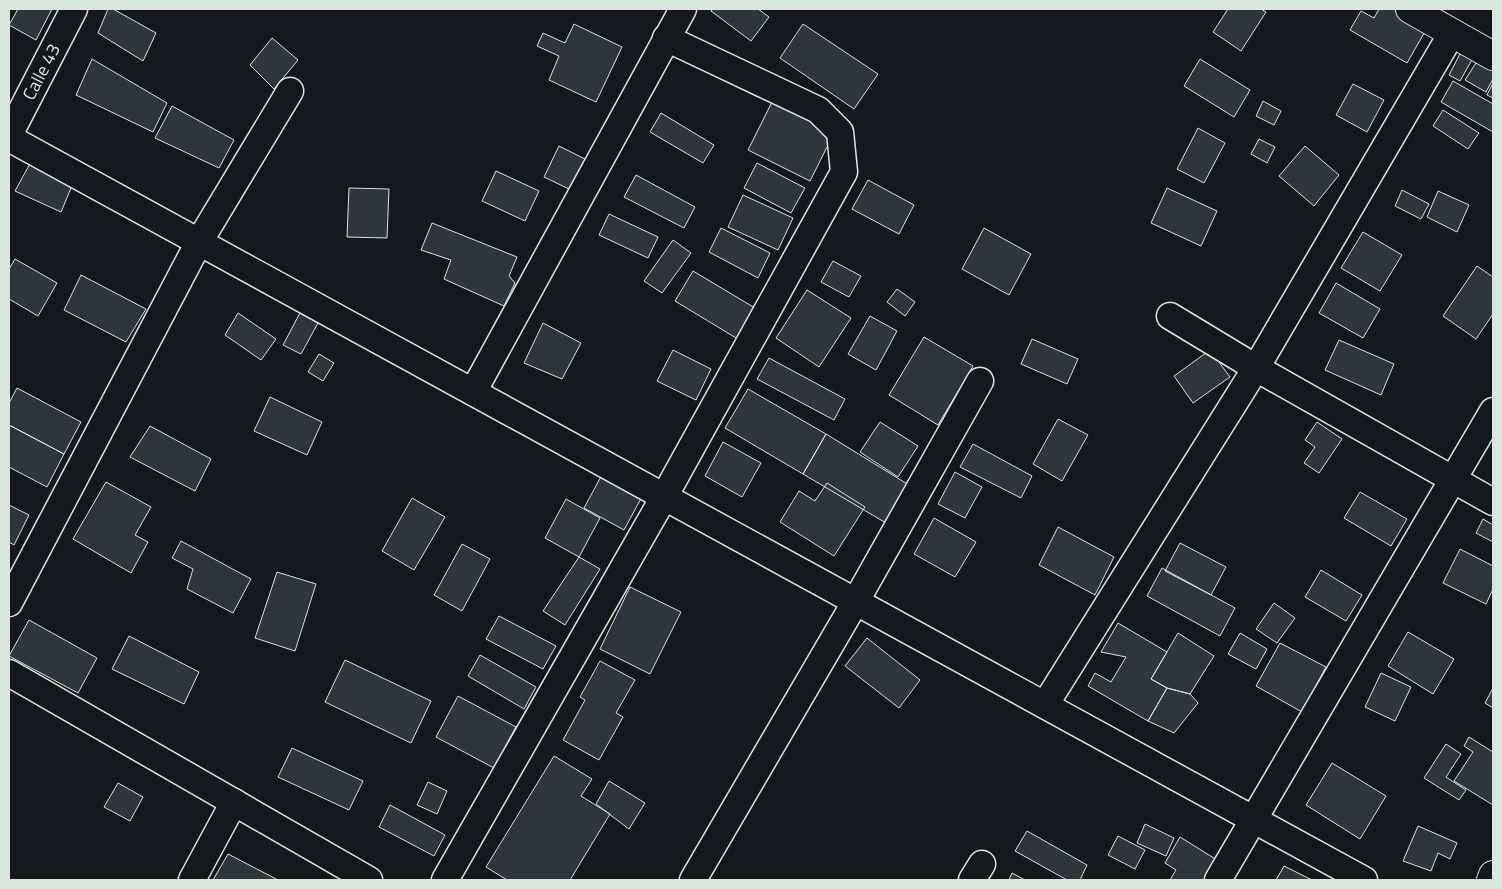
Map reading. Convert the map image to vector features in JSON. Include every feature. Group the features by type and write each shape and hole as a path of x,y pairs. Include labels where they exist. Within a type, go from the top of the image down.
{"street":[{"name":"Calle 43","path":"9,136 74,9"},
{"path":"473,392 683,9"},
{"path":"1410,9 1493,56"},
{"path":"1045,705 1256,368 1452,33"},
{"path":"445,880 664,497 844,172 840,132 818,110 666,38"},
{"path":"9,603 199,242 290,91"},
{"path":"9,136 1364,880"},
{"path":"1170,316 1256,368 1493,502"},
{"path":"693,880 856,602 980,381"},
{"path":"1218,880 1493,411"},
{"path":"9,673 369,880"},
{"path":"192,880 234,802"},
{"path":"1491,880 1493,875"}],"building":[{"path":"18,9 52,9 36,40 9,25"},
{"path":"108,9 113,9 156,33 143,61 98,33"},
{"path":"713,9 758,9 769,17 751,41 711,11"},
{"path":"1228,9 1261,9 1266,12 1241,51 1213,32"},
{"path":"1379,9 1393,9 1427,28 1407,63 1350,30 1361,11 1374,18"},
{"path":"574,24 622,47 596,102 549,80 559,56 537,46 543,33 565,43"},
{"path":"803,24 878,74 854,109 780,58"},
{"path":"272,38 298,60 274,89 250,65"},
{"path":"1461,52 1473,58 1460,81 1449,75"},
{"path":"1481,55 1493,63 1493,79 1486,92 1465,80"},
{"path":"92,59 167,103 153,132 76,95"},
{"path":"1200,59 1250,90 1234,117 1184,86"},
{"path":"1453,81 1493,104 1493,132 1441,102"},
{"path":"1493,83 1493,98 1487,95"},
{"path":"1353,84 1384,100 1367,132 1336,115"},
{"path":"1263,101 1281,111 1274,125 1256,116"},
{"path":"772,102 834,133 810,181 748,150"},
{"path":"172,106 234,140 219,168 155,138"},
{"path":"1443,110 1479,133 1468,149 1433,126"},
{"path":"661,113 714,145 703,163 650,132"},
{"path":"1198,128 1225,143 1204,183 1177,169"},
{"path":"1259,139 1275,147 1267,163 1251,154"},
{"path":"559,146 585,159 569,189 544,177"},
{"path":"1305,146 1339,175 1314,206 1279,176"},
{"path":"32,160 74,181 61,212 15,191"},
{"path":"757,163 805,188 791,213 744,188"},
{"path":"496,171 539,191 525,221 482,201"},
{"path":"636,175 695,207 684,228 624,197"},
{"path":"868,180 914,205 899,234 852,209"},
{"path":"349,188 389,189 387,238 347,237"},
{"path":"1167,188 1217,211 1201,246 1151,223"},
{"path":"1402,190 1429,204 1421,219 1395,206"},
{"path":"1438,191 1469,205 1457,232 1427,217"},
{"path":"743,195 793,218 778,250 728,227"},
{"path":"609,214 658,237 648,258 599,235"},
{"path":"432,223 517,257 509,276 515,283 504,306 444,279 451,260 421,250"},
{"path":"721,228 770,253 758,278 709,252"},
{"path":"984,228 1031,254 1009,295 962,269"},
{"path":"1363,232 1402,255 1380,291 1341,268"},
{"path":"673,240 691,253 662,293 644,281"},
{"path":"15,259 57,283 38,316 9,299 9,269"},
{"path":"833,261 861,276 849,297 821,282"},
{"path":"1477,266 1493,277 1493,314 1476,339 1443,316"},
{"path":"693,271 760,311 741,341 675,301"},
{"path":"81,275 146,309 126,342 64,310"},
{"path":"1336,283 1380,309 1363,338 1319,313"},
{"path":"897,289 915,302 905,316 887,302"},
{"path":"807,290 851,318 819,367 776,338"},
{"path":"238,313 276,339 261,360 225,335"},
{"path":"300,313 318,323 301,354 283,345"},
{"path":"870,316 897,331 876,370 848,354"},
{"path":"543,323 581,343 562,379 524,363"},
{"path":"924,337 973,366 938,425 889,395"},
{"path":"1032,339 1078,359 1067,384 1021,364"},
{"path":"1339,340 1394,364 1381,395 1325,370"},
{"path":"673,350 711,369 696,400 657,381"},
{"path":"1210,350 1230,377 1193,403 1174,376"},
{"path":"319,354 334,363 323,381 308,372"},
{"path":"769,358 845,399 834,420 757,379"},
{"path":"17,388 81,422 64,454 9,425 9,403"},
{"path":"748,389 826,434 803,474 725,428"},
{"path":"270,397 322,422 307,455 254,431"},
{"path":"1058,419 1088,435 1062,481 1033,464"},
{"path":"880,422 918,446 898,477 860,452"},
{"path":"1317,422 1342,439 1319,473 1304,463 1315,447 1305,440"},
{"path":"9,425 64,454 47,487 9,467"},
{"path":"150,426 211,459 195,491 130,457"},
{"path":"826,434 909,485 886,523 803,474"},
{"path":"723,442 761,463 742,497 705,476"},
{"path":"973,444 1032,476 1021,498 960,467"},
{"path":"604,471 644,493 624,530 584,508"},
{"path":"955,472 982,487 965,518 938,504"},
{"path":"106,482 151,507 135,535 148,542 131,573 73,539"},
{"path":"827,483 865,507 834,556 780,522 799,491 815,501"},
{"path":"1360,492 1407,519 1391,546 1344,518"},
{"path":"412,498 445,517 414,570 382,551"},
{"path":"566,499 600,518 579,557 545,538"},
{"path":"9,505 29,515 14,545 9,542"},
{"path":"934,518 976,542 955,577 914,554"},
{"path":"1483,519 1493,525 1493,542 1476,533"},
{"path":"1058,527 1114,557 1095,595 1039,565"},
{"path":"181,541 251,579 233,613 187,589 193,569 172,558"},
{"path":"1180,543 1226,567 1211,595 1165,571"},
{"path":"462,544 490,559 462,611 434,595"},
{"path":"1460,549 1493,566 1493,589 1486,604 1443,583"},
{"path":"579,557 600,569 565,625 543,611"},
{"path":"1162,568 1235,608 1220,636 1147,596"},
{"path":"1321,570 1362,595 1346,621 1305,597"},
{"path":"277,572 316,584 295,651 255,638"},
{"path":"630,587 681,612 650,674 600,649"},
{"path":"1274,603 1295,618 1277,643 1256,629"},
{"path":"499,616 556,646 543,669 486,639"},
{"path":"29,620 97,658 78,693 9,656"},
{"path":"1118,623 1167,652 1151,679 1167,688 1148,721 1088,686 1095,673 1111,682 1126,657 1101,652"},
{"path":"1408,632 1454,659 1433,694 1388,666"},
{"path":"1178,633 1214,656 1190,694 1167,688 1151,679"},
{"path":"1240,633 1267,649 1256,669 1228,654"},
{"path":"129,636 199,672 184,704 112,669"},
{"path":"867,638 920,680 899,708 845,666"},
{"path":"1280,643 1326,667 1302,712 1256,686"},
{"path":"480,655 536,687 524,709 468,676"},
{"path":"345,660 431,701 411,743 325,702"},
{"path":"600,661 635,680 616,713 623,717 599,760 563,740 585,700 580,697"},
{"path":"1381,673 1411,687 1395,721 1365,707"},
{"path":"1167,688 1190,694 1198,703 1174,733 1148,721"},
{"path":"1493,688 1493,708 1485,703"},
{"path":"458,696 516,727 494,768 436,737"},
{"path":"1469,737 1493,752 1493,805 1454,781 1473,752 1464,746"},
{"path":"1446,744 1461,754 1446,777 1466,790 1459,800 1424,778"},
{"path":"292,748 363,781 349,810 278,777"},
{"path":"554,756 592,779 581,796 610,814 570,880 507,880 486,867"},
{"path":"1332,763 1386,796 1360,839 1306,805"},
{"path":"609,781 645,803 629,829 596,804"},
{"path":"428,782 447,791 437,814 417,805"},
{"path":"118,783 143,797 130,821 104,807"},
{"path":"390,805 445,835 434,856 379,827"},
{"path":"1145,824 1174,838 1166,856 1137,843"},
{"path":"1418,826 1457,843 1450,859 1438,853 1431,871 1403,861"},
{"path":"1027,831 1087,865 1080,880 1067,880 1015,851"},
{"path":"1118,836 1145,850 1135,869 1108,855"},
{"path":"1180,837 1217,860 1205,880 1170,880 1176,870 1165,863"},
{"path":"228,854 278,880 213,880"},
{"path":"1284,866 1312,880 1276,880"},
{"path":"1012,873 1025,880 1009,880"}]}
